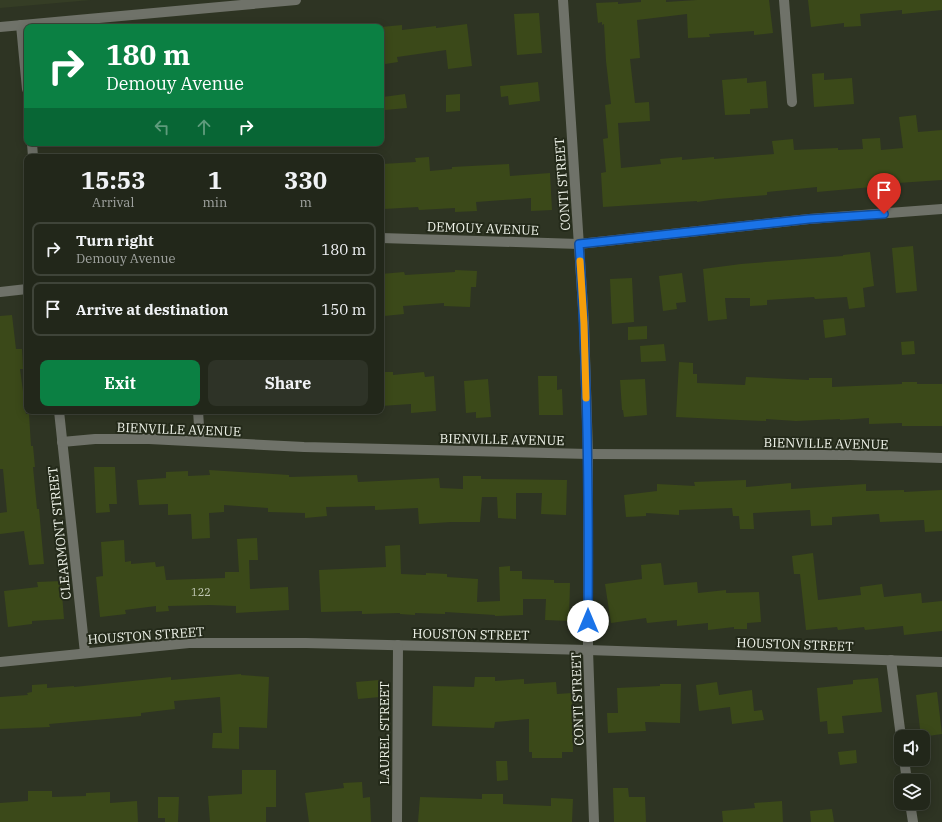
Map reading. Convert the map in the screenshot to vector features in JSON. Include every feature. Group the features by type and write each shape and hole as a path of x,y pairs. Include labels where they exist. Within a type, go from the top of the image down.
{"street":[{"path":"32,24 296,0"},
{"name":"CONTI STREET","path":"563,0 584,323 588,454 588,650 594,822"},
{"path":"784,0 792,102"},
{"path":"21,25 24,57"},
{"path":"0,27 24,25"},
{"name":"DEMOUY AVENUE","path":"384,238 579,244 809,219 942,209"},
{"path":"0,292 24,289"},
{"name":"CLEARMONT STREET","path":"59,414 85,652"},
{"path":"198,414 200,441"},
{"name":"BIENVILLE AVENUE","path":"62,442 95,439 149,439 304,447 588,454 850,455 942,458"},
{"name":"HOUSTON STREET","path":"0,662 85,652 189,643 398,645 942,662"},
{"name":"LAUREL STREET","path":"397,822 398,645"},
{"path":"891,660 900,730"},
{"path":"911,810 913,822"}],"shaded area":[{"path":"0,0 91,0 0,8"}],"building":[{"path":"641,0 666,0 666,2 697,0 769,0 773,33 754,35 754,31 709,34 710,37 688,38 687,14 637,20 640,58 630,59 635,103 649,102 650,121 618,123 621,168 661,164 660,159 682,157 682,160 714,157 714,159 774,154 772,141 793,139 794,150 838,148 838,150 863,149 862,139 880,138 881,150 903,148 899,117 916,115 918,132 942,130 942,180 883,184 883,186 817,192 817,187 767,192 767,195 697,202 603,207 601,173 606,172 603,139 608,138 605,105 611,104 606,61 604,24 602,25 602,22 598,23 596,3 618,2 618,4 641,2"},
{"path":"808,0 942,0 942,10 902,14 902,10 860,14 861,26 844,27 844,23 811,27"},
{"path":"539,13 542,53 517,55 514,14"},
{"path":"467,24 472,66 448,69 446,50 397,57 398,62 385,64 384,27 402,25 402,30 436,26 436,28"},
{"path":"824,73 824,80 852,78 854,104 814,107 812,74"},
{"path":"747,78 747,83 766,81 768,108 750,109 750,114 725,115 722,80"},
{"path":"538,82 540,101 509,105 508,96 501,97 500,86"},
{"path":"405,94 407,108 385,110 384,97"},
{"path":"460,94 460,111 446,112 446,95"},
{"path":"429,157 430,171 452,169 452,167 509,164 510,176 550,173 552,210 531,211 531,198 476,202 477,211 455,212 455,208 419,210 418,207 384,209 384,164 416,162 415,158"},
{"path":"913,246 917,291 896,293 892,248"},
{"path":"870,252 874,286 863,288 865,307 849,309 847,297 815,299 814,297 767,300 767,305 750,306 750,298 725,298 727,319 708,321 703,269 741,264 843,256"},
{"path":"455,270 477,271 476,287 471,287 470,307 444,306 444,303 403,306 404,314 384,316 384,274 404,272 405,275 455,272"},
{"path":"682,273 686,302 676,303 677,309 663,311 659,276"},
{"path":"632,278 634,322 612,324 610,279"},
{"path":"12,315 16,349 22,349 23,369 20,369 24,399 24,414 29,414 31,446 33,446 35,467 33,467 37,509 39,509 44,564 29,565 24,531 0,534 0,513 7,512 3,469 0,469 0,316"},
{"path":"844,318 846,335 825,338 823,320"},
{"path":"647,326 647,339 628,340 628,327"},
{"path":"914,341 915,354 902,355 901,342"},
{"path":"664,344 666,361 641,362 640,346"},
{"path":"679,362 693,363 693,374 697,374 697,383 745,385 746,377 809,380 809,378 832,378 832,387 902,384 902,382 917,382 917,384 942,384 942,426 902,426 902,423 869,424 869,418 796,421 766,419 766,421 676,417"},
{"path":"384,372 393,372 393,375 424,372 425,377 434,376 436,411 411,413 411,404 384,406"},
{"path":"538,376 557,376 557,390 562,389 563,415 539,415"},
{"path":"488,379 491,417 476,418 476,412 466,413 464,381"},
{"path":"645,379 647,415 624,417 622,410 620,380"},
{"path":"94,467 115,467 117,504 109,504 110,512 96,513"},
{"path":"209,470 289,475 289,477 357,475 358,482 439,478 440,488 463,489 463,476 481,476 481,479 567,480 566,515 541,514 542,493 516,493 516,519 498,518 497,497 482,497 480,522 419,524 418,508 375,510 375,506 326,507 327,516 305,518 305,513 268,512 268,508 224,505 224,512 209,513 210,538 192,539 191,514 168,515 168,504 139,505 137,480 166,478 166,472 188,471 188,476 210,475"},
{"path":"746,480 746,487 791,483 791,489 866,484 866,491 904,490 904,492 942,490 942,531 925,532 924,520 880,522 879,514 832,517 832,525 811,526 810,510 753,513 754,529 740,529 739,516 733,516 732,508 679,510 679,515 646,513 646,516 626,517 624,495 657,491 657,484 695,486 694,482"},
{"path":"257,538 258,560 249,560 250,589 288,587 289,610 236,613 236,606 210,605 168,606 169,611 156,612 156,606 125,610 126,614 100,617 96,577 103,576 101,542 124,540 125,562 131,561 131,564 155,562 156,567 164,566 166,580 225,578 225,572 239,572 237,539"},
{"path":"400,545 401,574 447,574 447,577 478,579 477,602 500,601 499,567 510,566 510,571 522,571 522,579 554,580 554,583 570,583 569,621 545,620 546,599 523,599 523,615 495,616 445,612 445,614 415,613 415,615 400,613 362,614 362,611 321,612 319,570 386,567 385,546"},
{"path":"813,553 818,600 861,595 860,587 882,584 884,597 921,593 922,603 942,601 942,631 904,635 903,626 865,630 864,627 838,630 837,627 806,630 800,574 794,574 792,556"},
{"path":"661,563 664,585 697,582 698,593 726,590 726,593 759,592 761,622 747,623 747,629 734,629 734,627 708,630 708,623 677,626 677,620 647,623 646,618 611,623 605,584 642,579 641,565"},
{"path":"61,581 64,619 32,621 32,624 8,627 4,591 38,587 37,582"},
{"path":"241,674 269,677 267,728 239,727 239,749 212,748 213,733 222,733 220,697 174,701 175,709 141,713 141,716 49,724 50,727 0,729 0,697 28,695 27,693 32,692 32,685 47,684 47,688 74,687 171,677 171,680"},
{"path":"475,677 495,677 495,681 524,679 524,684 556,682 557,694 572,693 573,752 562,752 562,758 532,758 532,752 529,752 529,719 495,722 494,728 432,726 433,686 474,687"},
{"path":"878,678 882,712 842,716 844,733 828,734 827,721 820,722 817,688 853,684 853,680"},
{"path":"379,680 380,697 358,699 356,682"},
{"path":"717,682 719,695 752,690 754,711 762,710 764,720 732,724 730,707 699,711 696,685"},
{"path":"660,684 681,684 680,723 645,722 646,731 608,733 607,713 618,713 617,688 660,686"},
{"path":"937,692 942,734 930,736 930,730 920,730 916,695"},
{"path":"856,750 857,763 840,765 838,752"},
{"path":"496,761 507,761 508,780 497,781"},
{"path":"242,770 276,770 276,807 266,807 266,822 210,822 208,796 242,794"},
{"path":"362,782 363,798 370,797 371,822 309,822 305,793 344,788 343,783"},
{"path":"613,788 628,788 629,797 645,797 646,822 614,822"},
{"path":"28,791 52,791 52,797 86,796 86,793 110,792 110,803 137,801 138,822 0,822 0,803 28,801"},
{"path":"482,794 503,794 503,804 551,806 551,798 573,799 572,822 418,822 420,797 482,799"},
{"path":"158,797 179,797 178,822 165,822 165,818 158,818"},
{"path":"782,801 783,822 723,822 722,811 755,808 754,803"},
{"path":"832,809 834,822 811,822 810,811"}],"slow traffic":[{"path":"580,261 584,323 586,398"}],"route":[{"path":"588,621 588,454 584,323 579,244 809,219 884,214"}]}
